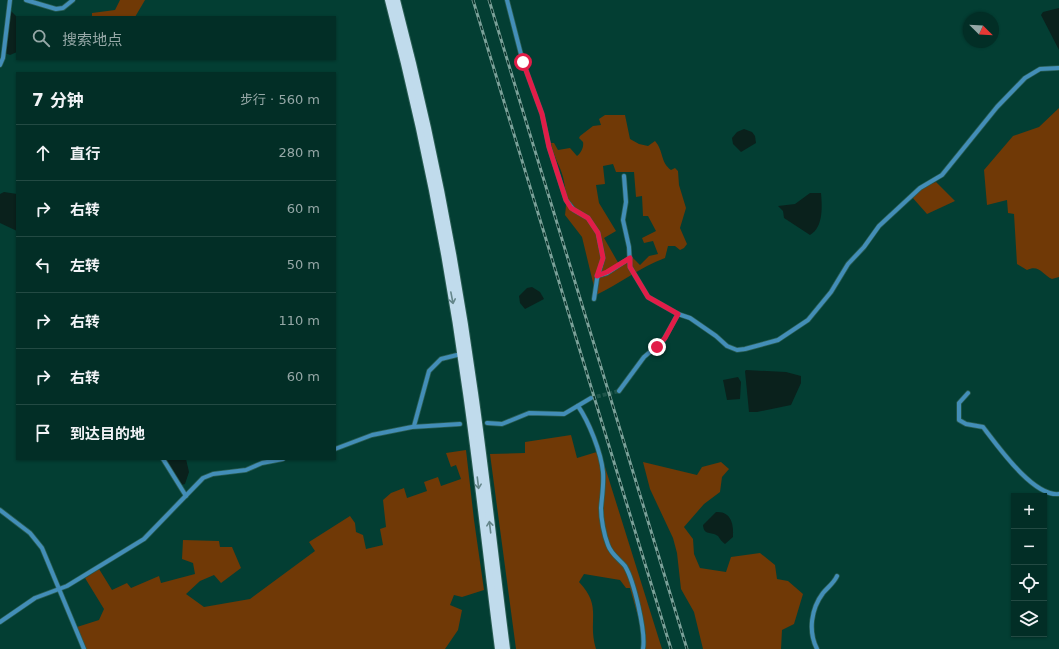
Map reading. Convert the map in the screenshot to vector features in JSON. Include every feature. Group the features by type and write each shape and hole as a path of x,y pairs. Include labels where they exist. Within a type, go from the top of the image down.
{"main road":[{"path":"389,0 426,154 461,354 499,649"},
{"path":"396,0 432,152 465,333 478,420 506,649"}],"street":[{"path":"0,64 3,58 10,0"},
{"path":"26,0 56,9 63,8 73,0"},
{"path":"507,0 523,62 542,114 549,147 566,200 571,208 588,218 598,233 603,258 597,276 594,299"},
{"path":"624,176 626,202 623,220 630,258 630,267 648,297 678,314 690,318 716,336 727,346 737,350 745,349 778,340 808,320 831,292 848,264 864,247 879,226 920,188 942,175 997,106 1025,78 1040,69 1059,68"},
{"path":"597,276 607,272 630,258"},
{"path":"619,391 644,357 665,338 678,314"},
{"path":"414,426 431,367 441,359 461,354"},
{"path":"968,393 959,403 959,420 966,424 983,427 1004,456 1032,483 1051,494 1059,494"},
{"path":"487,423 502,424 529,414 564,414 591,398"},
{"path":"578,406 585,417 601,463 603,474 601,511 607,542 613,554 625,567 631,577 643,624 643,649"},
{"path":"336,449 372,435 414,426 460,424"},
{"path":"164,460 186,496"},
{"path":"0,622 35,598 58,589 144,539 197,484 206,477 246,470 262,463 278,460"},
{"path":"0,510 30,533 39,543 84,649"},
{"path":"817,649 812,634 814,615 819,599 837,576"}],"shaded area":[{"path":"120,0 145,0 136,16 92,16 92,13 115,10"},
{"path":"1059,108 1059,277 1052,279 1038,269 1031,268 1027,270 1017,264 1014,214 1008,213 1007,200 987,205 984,170 1013,136 1039,127"},
{"path":"605,115 625,115 630,139 639,144 648,146 655,141 660,149 665,164 671,170 675,168 678,171 679,185 686,208 680,228 687,244 680,250 675,246 668,246 665,258 647,266 596,295 582,237 565,215 566,201 564,182 551,143 554,143 558,150 570,148 577,156 581,152 583,146 583,142 579,138 580,136 593,126 601,125 599,119","holes":["613,164 616,172 634,172 636,197 642,196 643,216 648,216 656,231 642,238 644,243 653,241 658,254 649,256 640,265 633,258 620,266 604,238 616,231 599,203 596,185 605,184 603,166"]},
{"path":"936,182 955,201 927,214 912,197 925,186"},
{"path":"571,435 577,458 600,451 662,649 641,649 643,634 630,588 626,588 620,580 584,574 579,582 591,599 596,649 516,649 490,454 525,453 525,442"},
{"path":"466,450 484,590 462,597 454,595 450,605 462,610 458,630 445,649 86,649 81,641 77,627 99,620 104,609 85,578 99,569 112,590 127,583 131,588 159,576 161,583 195,574 193,563 182,559 183,540 219,541 220,547 232,547 241,568 221,583 214,575 200,581 186,594 204,607 250,599 315,551 309,542 350,516 355,523 356,532 363,535 366,549 383,545 380,529 386,527 383,500 391,493 404,488 407,498 427,491 424,482 438,477 441,486 461,479 456,465 451,467 446,453"},
{"path":"643,462 697,475 702,467 721,462 729,469 722,477 720,492 704,504 684,527 693,539 694,554 700,568 726,572 731,557 760,553 775,565 777,579 788,581 803,594 794,624 782,630 781,649 703,649 694,612 681,589 677,553 673,538 650,489"}],"water":[{"path":"1059,8 1059,50 1041,15 1043,12"},
{"path":"10,10 16,16 16,52 10,55 5,53"},
{"path":"744,129 752,132 755,136 756,143 741,152 733,144 732,138 737,132"},
{"path":"4,192 16,194 16,231 0,223 0,194"},
{"path":"810,193 821,193 822,204 818,227 810,235 784,218 783,211 778,206 795,204"},
{"path":"532,287 540,292 544,299 525,309 520,303 519,296 527,288"},
{"path":"746,370 786,372 801,376 801,383 791,405 757,412 749,412"},
{"path":"738,377 741,382 740,399 727,400 723,380"},
{"path":"166,460 186,460 189,472 185,484 181,485"},
{"path":"716,512 721,512 728,516 732,523 733,537 725,544 718,536 706,532 703,525"}],"tunnel":[{"path":"591,398 619,391"}],"railway":[{"path":"473,0 671,649"},
{"path":"489,0 687,649"}],"route":[{"path":"523,62 542,114 549,147 561,181 564,196 571,208 588,218 598,233 603,258 597,276 607,272 630,258 630,267 648,297 654,302 678,314 665,338 657,347"}]}
